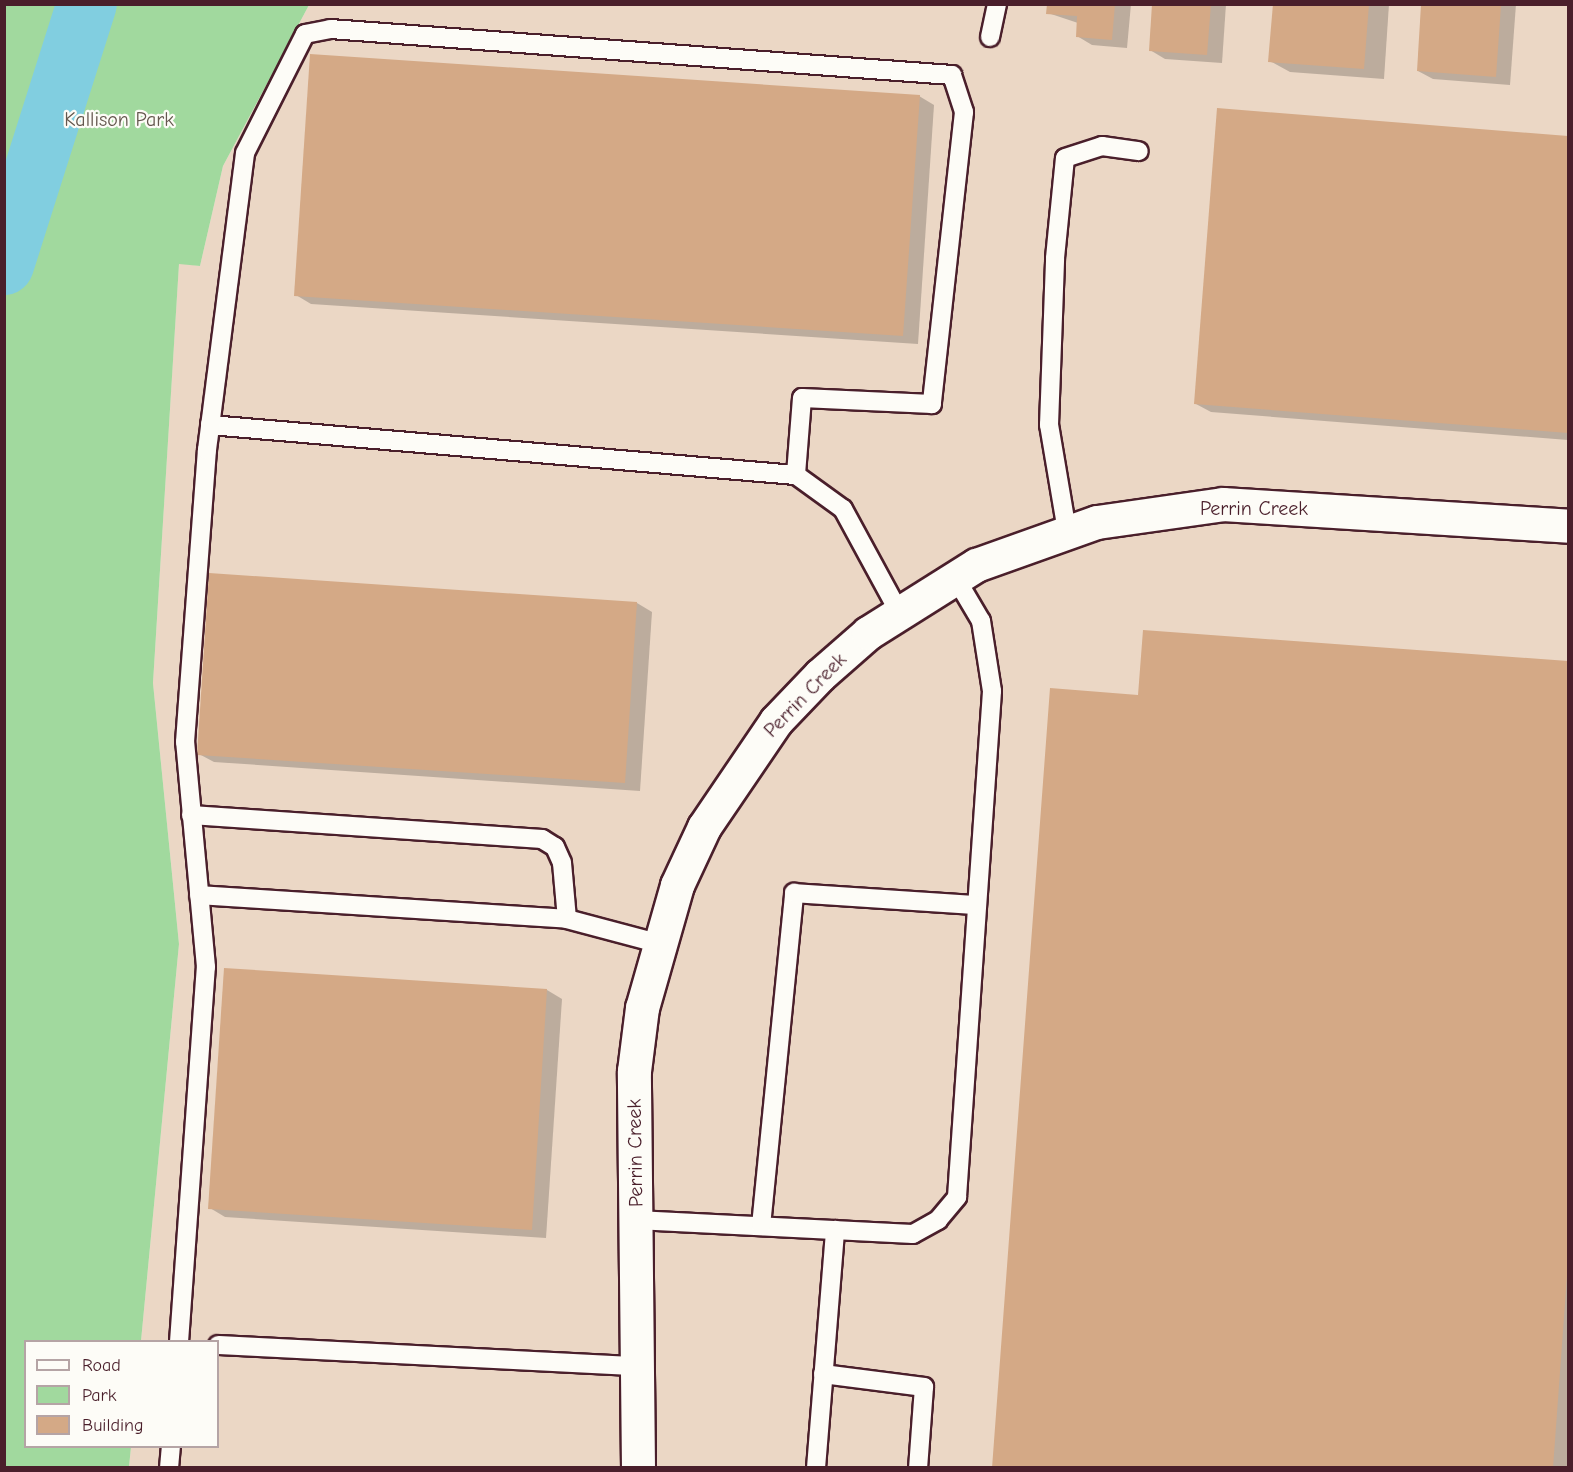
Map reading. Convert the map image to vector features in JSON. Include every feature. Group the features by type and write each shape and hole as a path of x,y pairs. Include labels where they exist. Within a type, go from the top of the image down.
{"street":[{"name":"Perrin Creek","path":"638,1467 634,1071 657,943 695,846 737,772 820,675 899,612 955,577 1067,531 1160,510 1223,504 1569,526"}],"lane":[{"path":"990,37 997,4"},
{"path":"178,1340 206,967 185,742 210,425 245,153 304,34 330,29 952,75 964,112 932,404 802,398 796,475"},
{"path":"1067,531 1049,425 1055,258 1065,158 1102,146 1139,151"},
{"path":"210,425 796,475 843,509 899,612"},
{"path":"636,1220 913,1234 938,1220 957,1197 992,691 981,621 955,577"},
{"path":"192,815 542,839 555,847 562,862 567,919"},
{"path":"761,1226 794,893 978,905"},
{"path":"199,895 567,919 657,943"},
{"path":"816,1467 834,1230"},
{"path":"219,1345 637,1366"},
{"path":"823,1374 924,1387 918,1467"},
{"path":"170,1467 171,1448"}],"shaded area":[{"path":"309,5 1568,5 1568,1467 129,1468 131,1448 219,1448 219,1340 141,1340 179,944 153,683 179,263 200,266 223,166"}],"green space":[{"name":"Kallison Park","path":"5,4 309,5 223,166 200,266 179,264 153,683 179,944 141,1340 24,1340 24,1448 131,1448 129,1467 5,1467"}],"building":[{"path":"1047,4 1115,4 1112,40 1076,37 1077,16 1046,14"},
{"path":"1152,4 1211,4 1207,55 1149,51"},
{"path":"1273,4 1369,4 1364,69 1268,62"},
{"path":"1421,5 1501,5 1496,77 1417,71"},
{"path":"310,54 920,95 903,336 294,296"},
{"path":"1217,108 1568,136 1568,433 1194,404"},
{"path":"209,573 637,602 625,783 197,755"},
{"path":"1143,630 1568,661 1568,1262 1553,1468 992,1468 1050,688 1138,695"},
{"path":"224,968 547,989 532,1230 208,1209"}],"waterway":[{"path":"4,265 87,4"}]}
